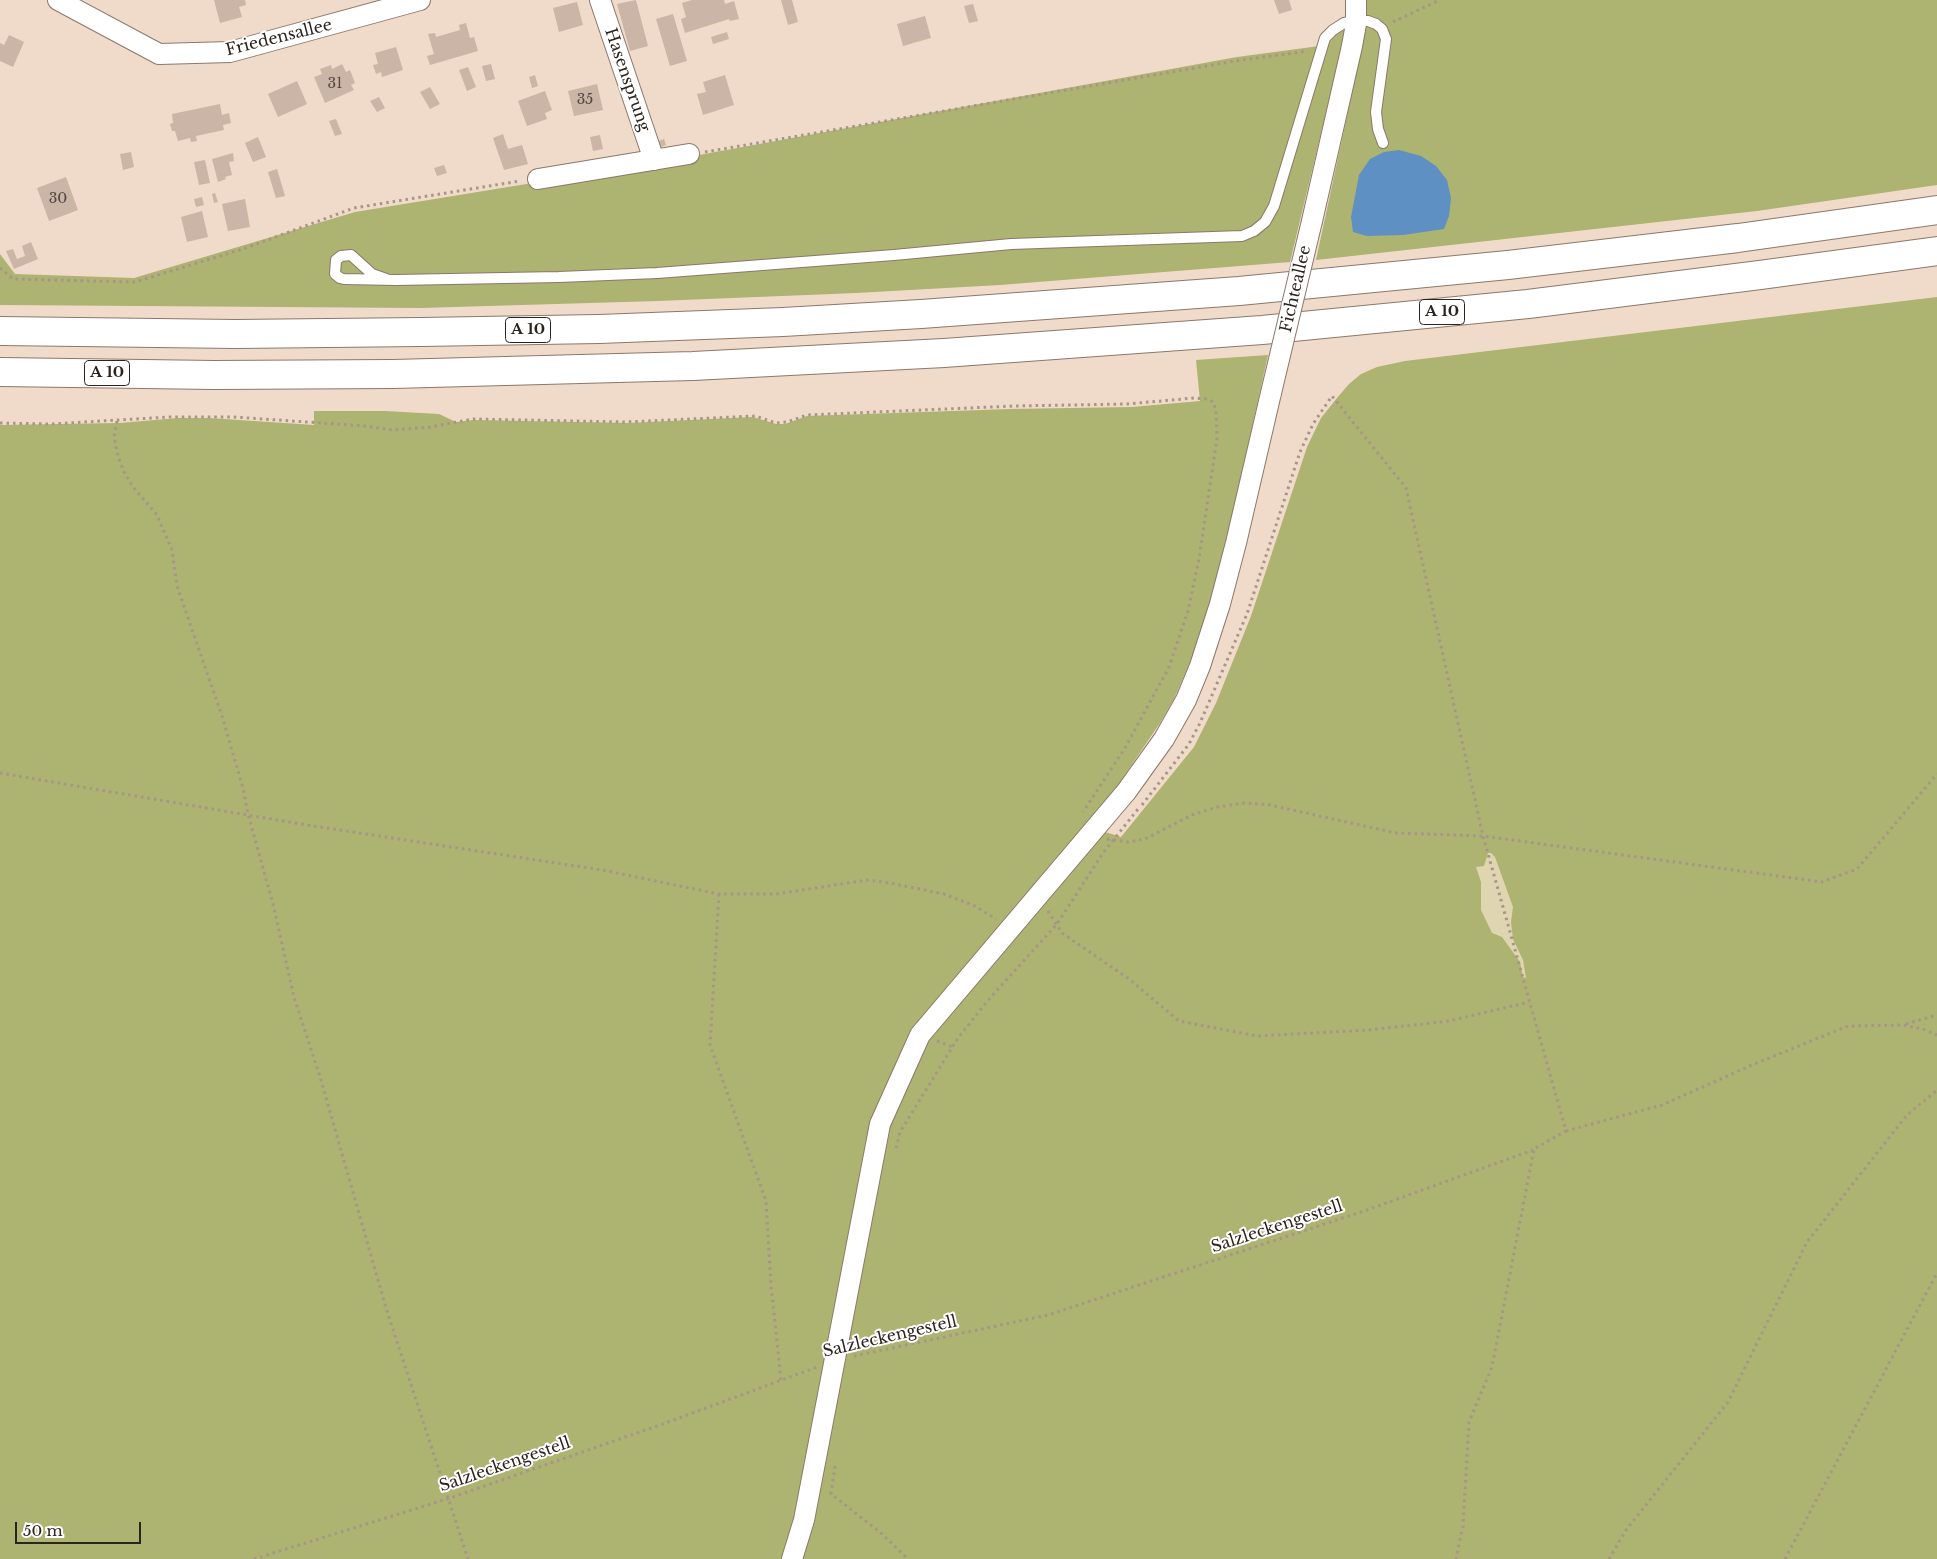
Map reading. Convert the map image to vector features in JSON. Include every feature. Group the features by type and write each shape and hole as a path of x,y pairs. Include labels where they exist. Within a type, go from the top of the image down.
{"highway":[{"name":"A 10","path":"0,331 235,334 599,329 784,322 1239,291 1508,265 1738,238 1937,210"},
{"name":"A 10","path":"0,372 393,374 693,366 944,353 1262,330 1528,304 1937,251"}],"street":[{"name":"Friedensallee","path":"58,0 159,54 230,52 420,0"},
{"name":"Hasensprung","path":"600,0 654,160"},
{"name":"Fichteallee","path":"792,1559 804,1520 880,1124 920,1035 1126,792 1148,762 1164,739 1186,700 1212,633 1228,576 1312,221 1356,21 1356,0"},
{"path":"538,179 689,154"}],"lane":[{"path":"389,280 372,274 351,255 341,256 336,260 335,274 340,278 389,280 560,277 657,273 1011,244 1242,236 1254,231 1265,222 1274,206 1325,38 1344,23 1356,21 1368,21 1380,26 1386,39 1376,112 1378,129 1383,143"}],"path":[{"path":"1380,26 1398,20 1440,0"},
{"path":"689,154 1231,62 1321,49"},
{"path":"0,268 13,280 135,282 243,249 354,208 538,179"},
{"path":"895,1150 900,1132 958,1038 990,998 1057,924 1112,841 1189,744 1247,614 1300,452 1312,424 1332,396 1406,488 1483,836 1566,1132"},
{"path":"0,423 50,424 169,417 234,417 365,426 393,430 430,427 473,419 626,422 755,416 776,422 787,422 807,415 1014,406 1127,404 1208,398 1213,402 1216,410 1217,438 1199,559 1188,611 1170,667 1125,748 1081,816 1084,825 1092,832 1112,841 1145,840 1192,815 1217,806 1244,803 1270,805 1396,833 1483,836 1822,882 1857,869 1937,774"},
{"path":"117,421 114,437 124,472 133,487 157,515 172,550 177,586 222,716 243,788 248,814 273,904 294,997 321,1080 386,1308 468,1559"},
{"path":"0,773 602,870 719,894 776,894 867,880 883,882 935,892 968,903 990,914 1009,930"},
{"path":"719,894 710,1045 766,1201 771,1285 781,1380"},
{"path":"1039,896 1062,933 1129,979 1179,1021 1257,1036 1369,1030 1449,1021 1529,1002"},
{"path":"1903,1025 1937,1015"},
{"path":"1903,1025 1923,1029 1937,1035"},
{"name":"Salzleckengestell","path":"254,1559 447,1499 660,1425 835,1360 1048,1315 1367,1210 1534,1150 1566,1132 1662,1105 1752,1065 1848,1026 1903,1025"},
{"path":"1609,1559 1626,1530 1728,1402 1807,1242 1907,1114 1937,1090"},
{"path":"1456,1559 1464,1526 1469,1422 1492,1367 1534,1150"},
{"path":"1786,1559 1937,1273"},
{"path":"835,1465 831,1494 881,1533 908,1559"}],"green space":[{"path":"1352,0 1937,0 1937,185 1757,211 1316,260 1358,65 1348,29 1339,58 1290,262 1000,285 658,301 420,308 0,305 0,254 15,274 134,278 355,212 655,163 1237,57 1327,45 1343,28"},
{"path":"1937,297 1937,1559 0,1559 0,425 120,423 178,418 209,418 314,425 314,411 385,411 439,414 456,422 473,420 628,423 753,417 776,424 785,424 807,416 1132,407 1200,401 1196,360 1268,355 1222,563 1193,655 1174,699 1160,723 1092,823 1102,831 1121,837 1194,747 1216,703 1251,616 1307,447 1321,418 1349,384 1361,374 1377,367 1405,361"}],"sand":[{"path":"1488,853 1495,857 1513,907 1511,922 1513,939 1523,960 1526,978 1523,977 1520,962 1502,937 1492,933 1481,910 1481,882 1476,867 1484,866"}],"water":[{"path":"1399,150 1421,156 1436,166 1447,180 1451,198 1449,216 1444,229 1403,235 1367,236 1353,232 1351,217 1359,175 1370,159 1384,152"}],"building":[{"path":"214,0 245,0 246,5 239,7 242,17 220,23"},
{"path":"636,0 648,46 630,51 617,4"},
{"path":"692,0 724,0 725,4 734,1 739,19 730,21 729,19 685,33 681,19 686,17 682,3"},
{"path":"781,0 792,0 798,22 788,25"},
{"path":"1274,0 1289,0 1292,10 1279,14"},
{"path":"577,2 583,25 559,32 553,8"},
{"path":"973,4 978,21 969,23 964,6"},
{"path":"673,14 687,61 670,66 656,19"},
{"path":"925,16 931,38 903,46 897,24"},
{"path":"466,23 470,38 474,37 478,51 430,65 427,56 434,54 428,34 435,33 436,37 460,30 459,25"},
{"path":"727,32 729,39 713,44 711,37"},
{"path":"9,35 24,42 13,67 0,61 0,43 4,45"},
{"path":"396,47 403,70 382,77 381,72 376,74 373,65 378,64 375,53"},
{"path":"342,64 346,72 350,70 355,83 351,85 354,90 325,103 314,77 322,74 320,69 331,65 332,69"},
{"path":"491,64 495,79 486,81 482,66"},
{"path":"468,67 476,87 467,91 459,70"},
{"path":"535,75 538,86 532,88 529,77"},
{"path":"725,75 734,105 703,115 697,94 706,92 703,82"},
{"path":"297,81 307,104 278,117 268,94"},
{"path":"597,84 603,110 574,116 568,91"},
{"path":"430,87 440,104 430,109 420,92"},
{"path":"545,91 552,110 545,113 547,119 527,126 518,101"},
{"path":"379,97 385,108 377,112 370,101"},
{"path":"220,104 222,115 229,113 231,123 223,125 224,130 196,136 197,141 191,142 190,138 178,141 175,131 172,131 170,124 173,123 172,114"},
{"path":"648,113 659,141 664,139 666,145 655,149"},
{"path":"336,119 342,134 335,136 329,121"},
{"path":"503,134 508,149 522,145 528,164 504,170 493,138"},
{"path":"600,135 603,149 593,151 590,137"},
{"path":"258,137 266,157 253,162 245,143"},
{"path":"131,152 134,167 123,170 120,154"},
{"path":"233,153 234,161 229,162 232,175 218,182 212,159"},
{"path":"205,160 210,183 199,185 194,162"},
{"path":"444,165 447,173 437,176 434,168"},
{"path":"277,169 285,196 276,198 268,172"},
{"path":"66,177 78,210 49,221 37,188"},
{"path":"215,193 218,202 214,203 212,194"},
{"path":"202,197 204,205 196,207 194,199"},
{"path":"245,199 250,227 228,231 222,204"},
{"path":"202,211 208,237 187,242 181,217"},
{"path":"31,242 38,259 14,269 6,251 13,249 17,259 25,256 22,246"}]}
